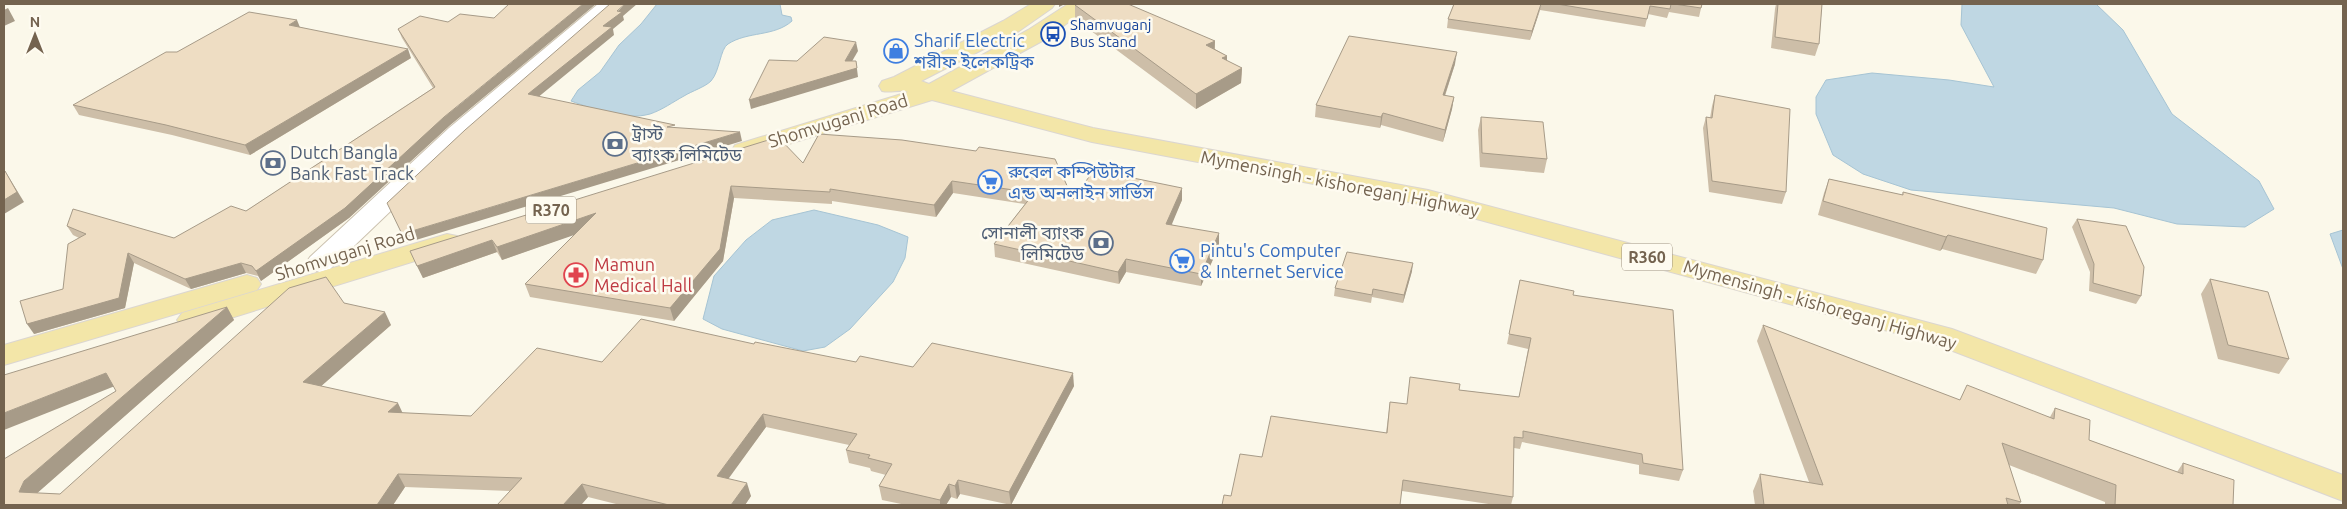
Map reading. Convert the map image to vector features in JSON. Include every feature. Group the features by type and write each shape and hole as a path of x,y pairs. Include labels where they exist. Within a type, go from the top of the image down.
{"main road":[{"name":"Shomvuganj Road","path":"1045,4 1011,26 902,82 722,148 931,93 1036,35 1081,4"},
{"path":"902,82 931,93"},
{"name":"Mymensingh - kishoreganj Highway","path":"931,93 1092,136 1428,198 1942,336 2343,488"},
{"name":"Shomvuganj Road","path":"4,355 320,263 463,228 287,291 4,379"}],"street":[{"path":"320,263 458,133 610,4"},
{"path":"236,336 287,291"}],"water":[{"path":"657,4 780,4 782,15 791,17 792,21 777,30 744,37 728,44 723,50 711,81 650,114 640,116 620,115 600,111 571,101 578,90 600,72 619,45 641,24"},
{"path":"1962,4 2096,4 2123,30 2172,114 2259,181 2274,209 2245,227 2177,224 2114,208 1911,190 1863,174 1833,155 1816,114 1816,97 1826,80 1872,73 1949,80 1994,87 1961,25"},
{"path":"814,210 878,225 908,237 905,258 893,282 850,329 825,347 803,351 722,329 703,319 714,276 746,240 772,220"},
{"path":"2343,230 2343,269 2330,234"}],"building":[{"path":"509,4 583,4 444,117 345,208 256,271 252,266 241,263 185,279 128,253 119,298 27,324 20,301 63,289 68,244 86,234 67,226 73,209 174,238 231,206 246,211 435,87 398,29 420,16 448,22 460,14 494,18"},
{"path":"610,4 625,4 617,11 622,12 603,26 612,27 528,94 675,125 667,127 740,132 402,234 387,203 465,130"},
{"path":"1128,4 1215,41 1206,45 1227,56 1222,58 1242,68 1196,94 1075,5"},
{"path":"1454,4 1541,4 1532,31 1448,19"},
{"path":"1557,4 1671,4 1670,9 1650,6 1647,19"},
{"path":"1674,4 1702,4 1701,8"},
{"path":"1778,4 1822,4 1819,44 1775,37"},
{"path":"249,12 297,20 289,25 408,49 245,145 166,125 73,105 166,52 177,52"},
{"path":"1349,36 1457,52 1443,95 1454,97 1445,130 1383,113 1381,117 1316,105"},
{"path":"824,37 856,42 845,61 856,61 857,68 749,100 769,60 797,61"},
{"path":"1715,95 1790,109 1786,192 1712,181 1706,117 1712,118"},
{"path":"1481,117 1543,122 1547,159 1482,153"},
{"path":"819,134 902,140 976,151 979,147 1055,159 1073,199 1094,170 1182,188 1166,224 1219,233 1201,274 1126,259 1118,272 994,244 1034,193 952,181 934,205 830,189 830,192 731,186 720,249 670,308 525,284 596,213 497,247 492,240 417,266 410,251 778,137 803,163"},
{"path":"4,171 17,192 4,200"},
{"path":"1829,179 1903,195 1903,192 2047,228 2043,260 1948,235 1946,237 1823,201"},
{"path":"2077,219 2126,226 2144,267 2141,296 2093,283 2094,264"},
{"path":"1347,252 1413,263 1404,295 1373,289 1372,295 1335,288"},
{"path":"326,277 344,303 385,312 303,382 398,403 388,412 471,416 537,348 602,362 641,319 754,344 755,342 856,362 860,356 913,367 932,343 1073,373 1009,492 958,480 955,486 949,484 940,500 879,486 892,464 868,458 870,455 846,450 857,434 763,414 717,476 747,483 731,505 669,505 582,484 563,505 497,505 522,478 398,474 377,505 4,505 4,459 116,391 106,373 4,413 4,375 227,307 24,481 19,492 60,494 289,288"},
{"path":"2210,279 2268,292 2289,359 2228,345"},
{"path":"1520,280 1574,291 1573,295 1673,310 1683,470 1643,463 1642,454 1523,431 1523,438 1514,437 1513,497 1403,480 1400,505 1222,505 1224,495 1231,496 1240,454 1262,457 1271,416 1387,433 1390,402 1407,404 1410,377 1460,384 1459,390 1519,397 1531,338 1509,334"},
{"path":"1763,325 1960,400 1967,385 2054,419 2055,408 2090,420 2089,440 2183,474 2183,463 2234,480 2233,505 2115,505 2116,485 2002,443 2021,502 2006,498 2008,505 1764,505 1760,474 1823,485"}],"place":[{"name":"Shamvuganj Bus Stand","path":"1053,34"},
{"name":"Sharif Electric শরীফ ইলেকট্রিক","path":"896,51"},
{"name":"ট্রাস্ট ব্যাংক লিমিটেড","path":"615,144"},
{"name":"Dutch Bangla Bank Fast Track","path":"273,163"},
{"name":"রুবেল কম্পিউটার এন্ড অনলাইন সার্ভিস","path":"990,182"},
{"name":"সোনালী ব্যাংক লিমিটেড","path":"1101,243"},
{"name":"Pintu's Computer & Internet Service","path":"1182,261"},
{"name":"Mamun Medical Hall","path":"576,275"}]}
